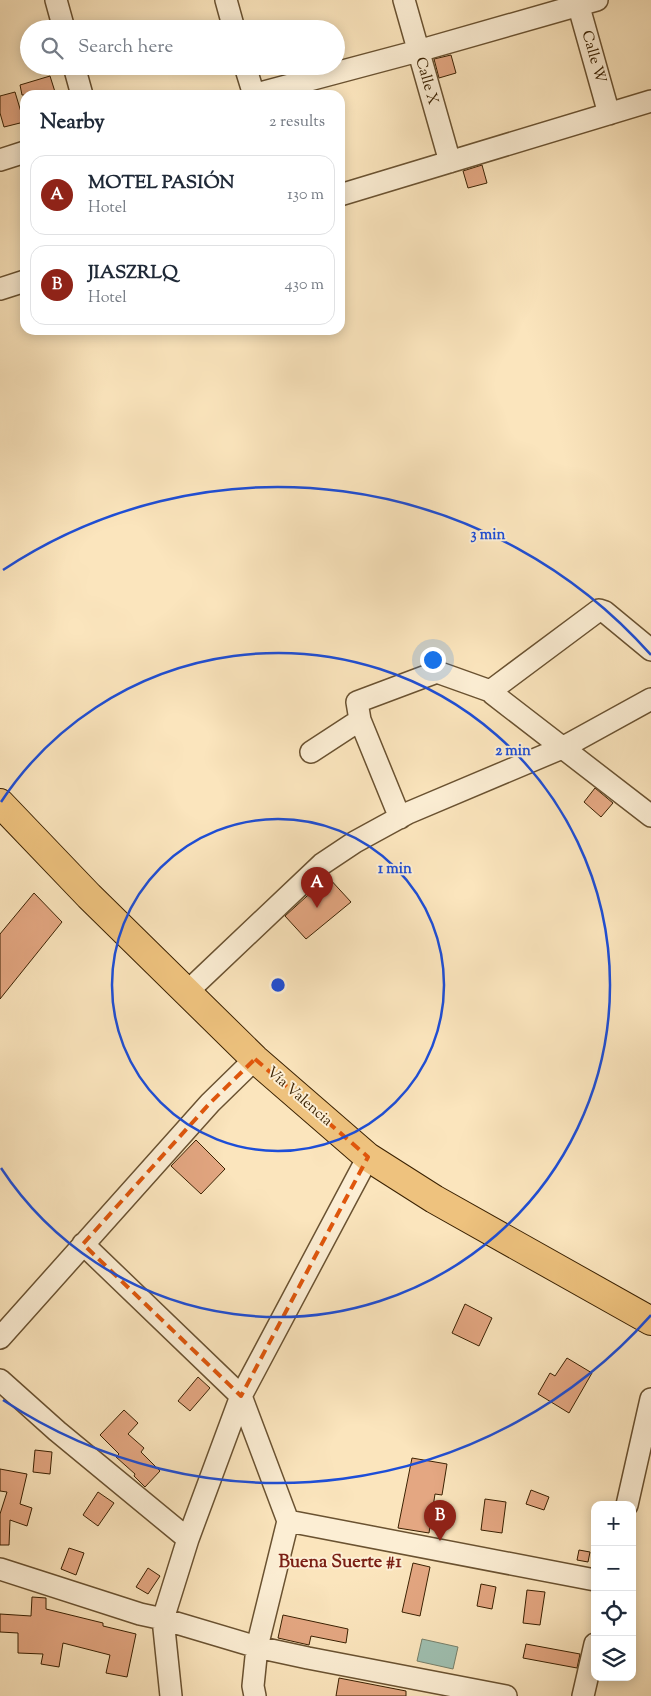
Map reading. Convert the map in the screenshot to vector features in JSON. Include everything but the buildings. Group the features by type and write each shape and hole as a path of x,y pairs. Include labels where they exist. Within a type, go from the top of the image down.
{"highway":[{"name":"Vía Valencia","path":"0,803 89,896 255,1059 368,1158 434,1200 651,1321"}],"street":[{"path":"56,0 62,20"},
{"path":"226,0 232,20"},
{"name":"Calle X","path":"404,0 450,162"},
{"path":"345,70 584,2"},
{"name":"Calle W","path":"584,2 609,114"},
{"path":"76,75 81,90"},
{"path":"247,75 252,90"},
{"path":"272,90 328,75"},
{"path":"345,194 651,101"},
{"path":"0,160 20,154"},
{"path":"0,289 20,282"},
{"path":"493,692 493,689 599,610 605,612 651,650"},
{"path":"400,818 360,720 357,702 437,672 493,692 493,694 651,816"},
{"path":"187,992 322,864 355,842 400,818 562,748 651,698"},
{"path":"311,752 360,720"},
{"path":"0,1338 210,1103 255,1059"},
{"path":"171,1696 163,1619 188,1539 241,1396 368,1158"},
{"path":"83,1244 241,1396 288,1522 257,1647 253,1686 255,1696"},
{"path":"0,1380 57,1431 188,1539"},
{"path":"628,1501 651,1399"},
{"path":"288,1522 591,1579"},
{"path":"0,1569 140,1614 257,1647 506,1696"},
{"path":"582,1696 591,1660"}],"highlighted area":[{"path":"255,1059 368,1157 241,1396 83,1244 210,1103"}],"shaded area":[{"path":"422,1639 458,1647 453,1669 417,1661"}],"place":[{"name":"MOTEL PASIÓN","path":"317,908"},
{"name":"JIASZRLQ","path":"440,1541"}],"district":[{"name":"Buena Suerte #1","path":"340,1563"}]}
